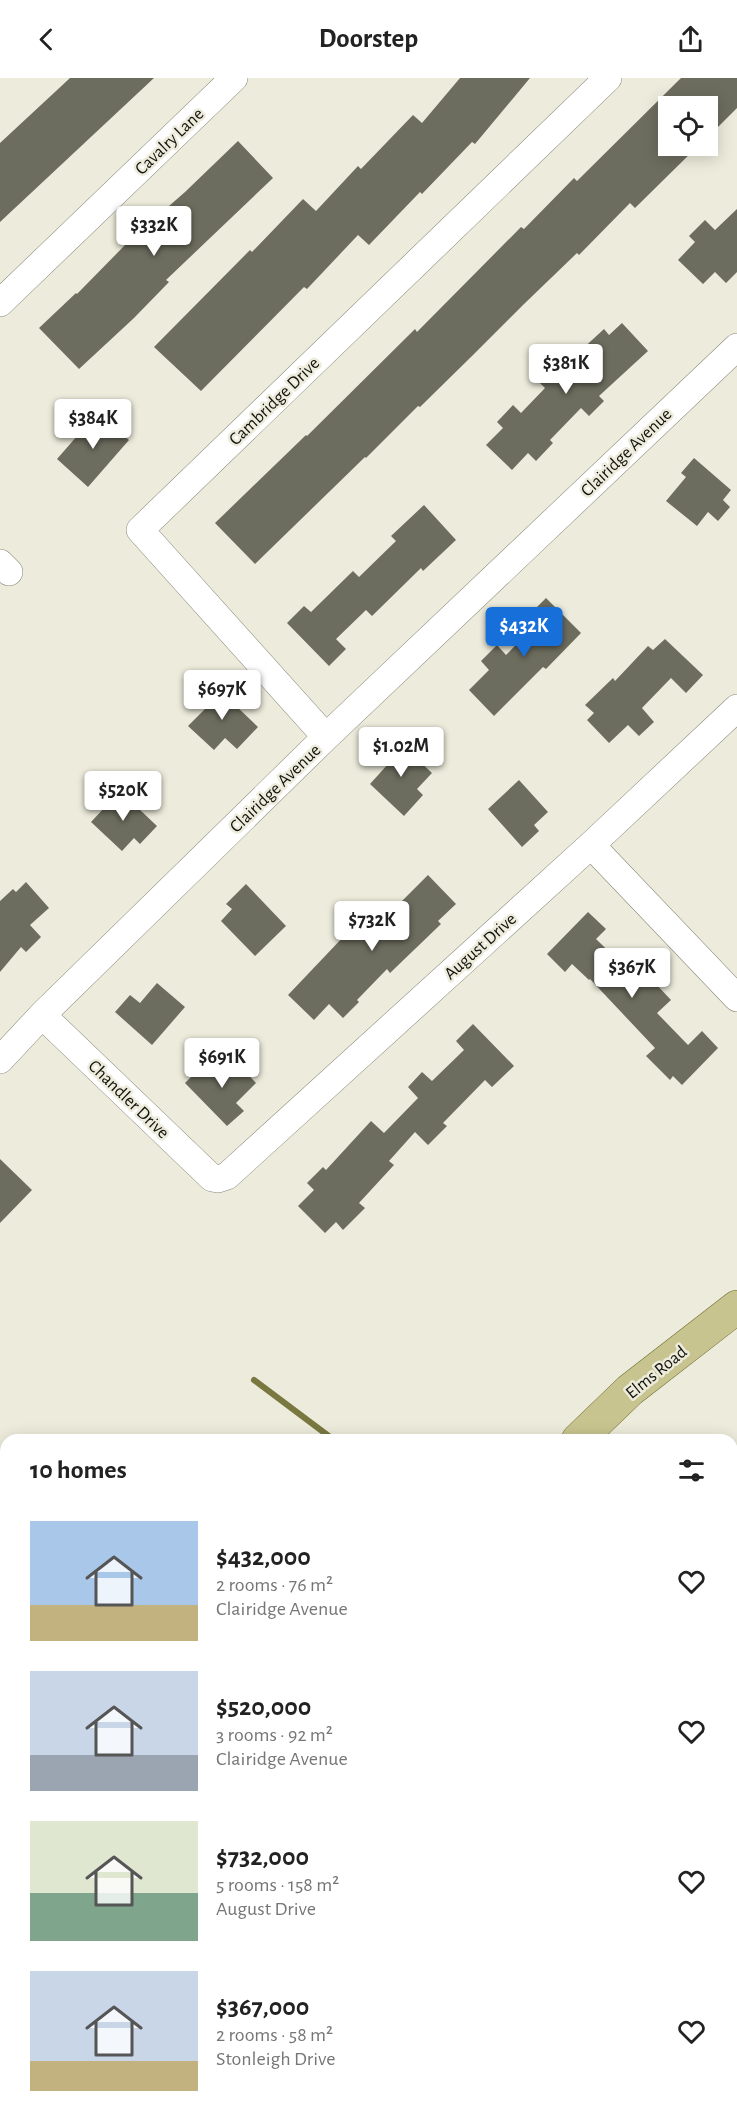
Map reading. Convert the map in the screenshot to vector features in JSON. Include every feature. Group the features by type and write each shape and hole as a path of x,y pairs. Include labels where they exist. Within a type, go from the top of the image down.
{"main road":[{"name":"Elms Road","path":"584,1434 630,1390 737,1307"}],"street":[{"name":"Cavalry Lane","path":"0,303 234,78"},
{"name":"Cambridge Drive","path":"327,737 140,530 608,78"},
{"name":"Clairidge Avenue","path":"0,1060 42,1015 327,737 737,347"},
{"name":"August Drive","path":"218,1179 227,1176 591,845 737,708"},
{"path":"591,845 737,998"},
{"name":"Chandler Drive","path":"42,1015 212,1178 218,1179"}],"building":[{"path":"70,78 154,78 0,222 0,143"},
{"path":"460,78 530,78 475,144 472,142 369,245 358,235 307,289 304,287 201,391 154,347 303,199 316,211 358,166 361,169 413,115 422,123"},
{"path":"681,78 737,78 737,108 718,127 718,96 663,96"},
{"path":"658,101 658,156 688,156 635,208 630,203 579,255 577,253 255,564 215,523 415,329 417,332 521,227 524,229 574,178 577,181"},
{"path":"238,141 273,178 166,280 169,282 134,318 79,369 39,328"},
{"path":"737,209 737,272 726,283 715,272 703,284 678,260 695,242 689,236 705,220 715,230"},
{"path":"622,323 648,351 599,396 604,401 589,416 581,408 550,440 553,443 536,461 528,453 512,470 486,445 503,428 497,422 513,405 521,413 545,388 539,382 561,359 566,364 604,329 609,335"},
{"path":"98,412 129,440 88,487 57,459"},
{"path":"694,458 731,490 723,500 730,507 718,521 708,512 697,526 666,501 686,477 681,473"},
{"path":"424,505 456,540 423,571 421,568 372,616 366,610 336,639 346,649 329,666 287,623 304,606 311,612 353,571 359,577 396,541 391,536"},
{"path":"546,598 581,633 546,669 543,667 494,716 469,690 489,670 481,661 497,645 506,655 539,621 531,613"},
{"path":"665,639 703,675 686,693 671,678 642,708 654,722 639,736 628,725 609,743 587,720 594,713 585,705 613,678 615,681 648,646 653,650"},
{"path":"215,686 258,727 237,749 225,738 214,750 188,726 205,709 199,703"},
{"path":"397,740 432,773 417,789 423,795 404,816 370,784 389,763 382,756"},
{"path":"519,780 548,812 534,825 539,831 522,847 488,809"},
{"path":"120,791 157,826 140,844 134,838 122,851 91,822"},
{"path":"428,875 456,904 438,921 441,924 390,973 387,969 343,1018 329,1004 314,1020 288,995 346,934 352,940 371,920 377,926"},
{"path":"26,882 49,908 30,925 41,937 26,952 21,947 0,972 0,901 13,889 16,892"},
{"path":"246,884 286,926 255,956 221,921 232,909 226,904"},
{"path":"588,912 606,929 596,939 629,971 634,966 651,985 654,982 671,1000 657,1013 688,1045 702,1031 718,1048 682,1085 673,1076 670,1080 646,1056 655,1048 590,979 572,964 565,972 547,954"},
{"path":"157,983 185,1007 152,1045 115,1012 130,995 140,1003"},
{"path":"473,1024 514,1066 492,1087 485,1080 443,1123 447,1126 428,1145 415,1132 389,1161 394,1165 359,1203 365,1208 343,1230 336,1222 325,1233 298,1206 314,1190 307,1183 323,1167 326,1170 371,1121 384,1133 418,1098 408,1087 422,1072 432,1081 464,1050 456,1041"},
{"path":"231,1057 256,1083 236,1103 244,1111 227,1126 185,1083 203,1065 213,1075"},
{"path":"0,1159 32,1190 0,1223"}],"waterway":[{"path":"254,1380 326,1434"}]}
